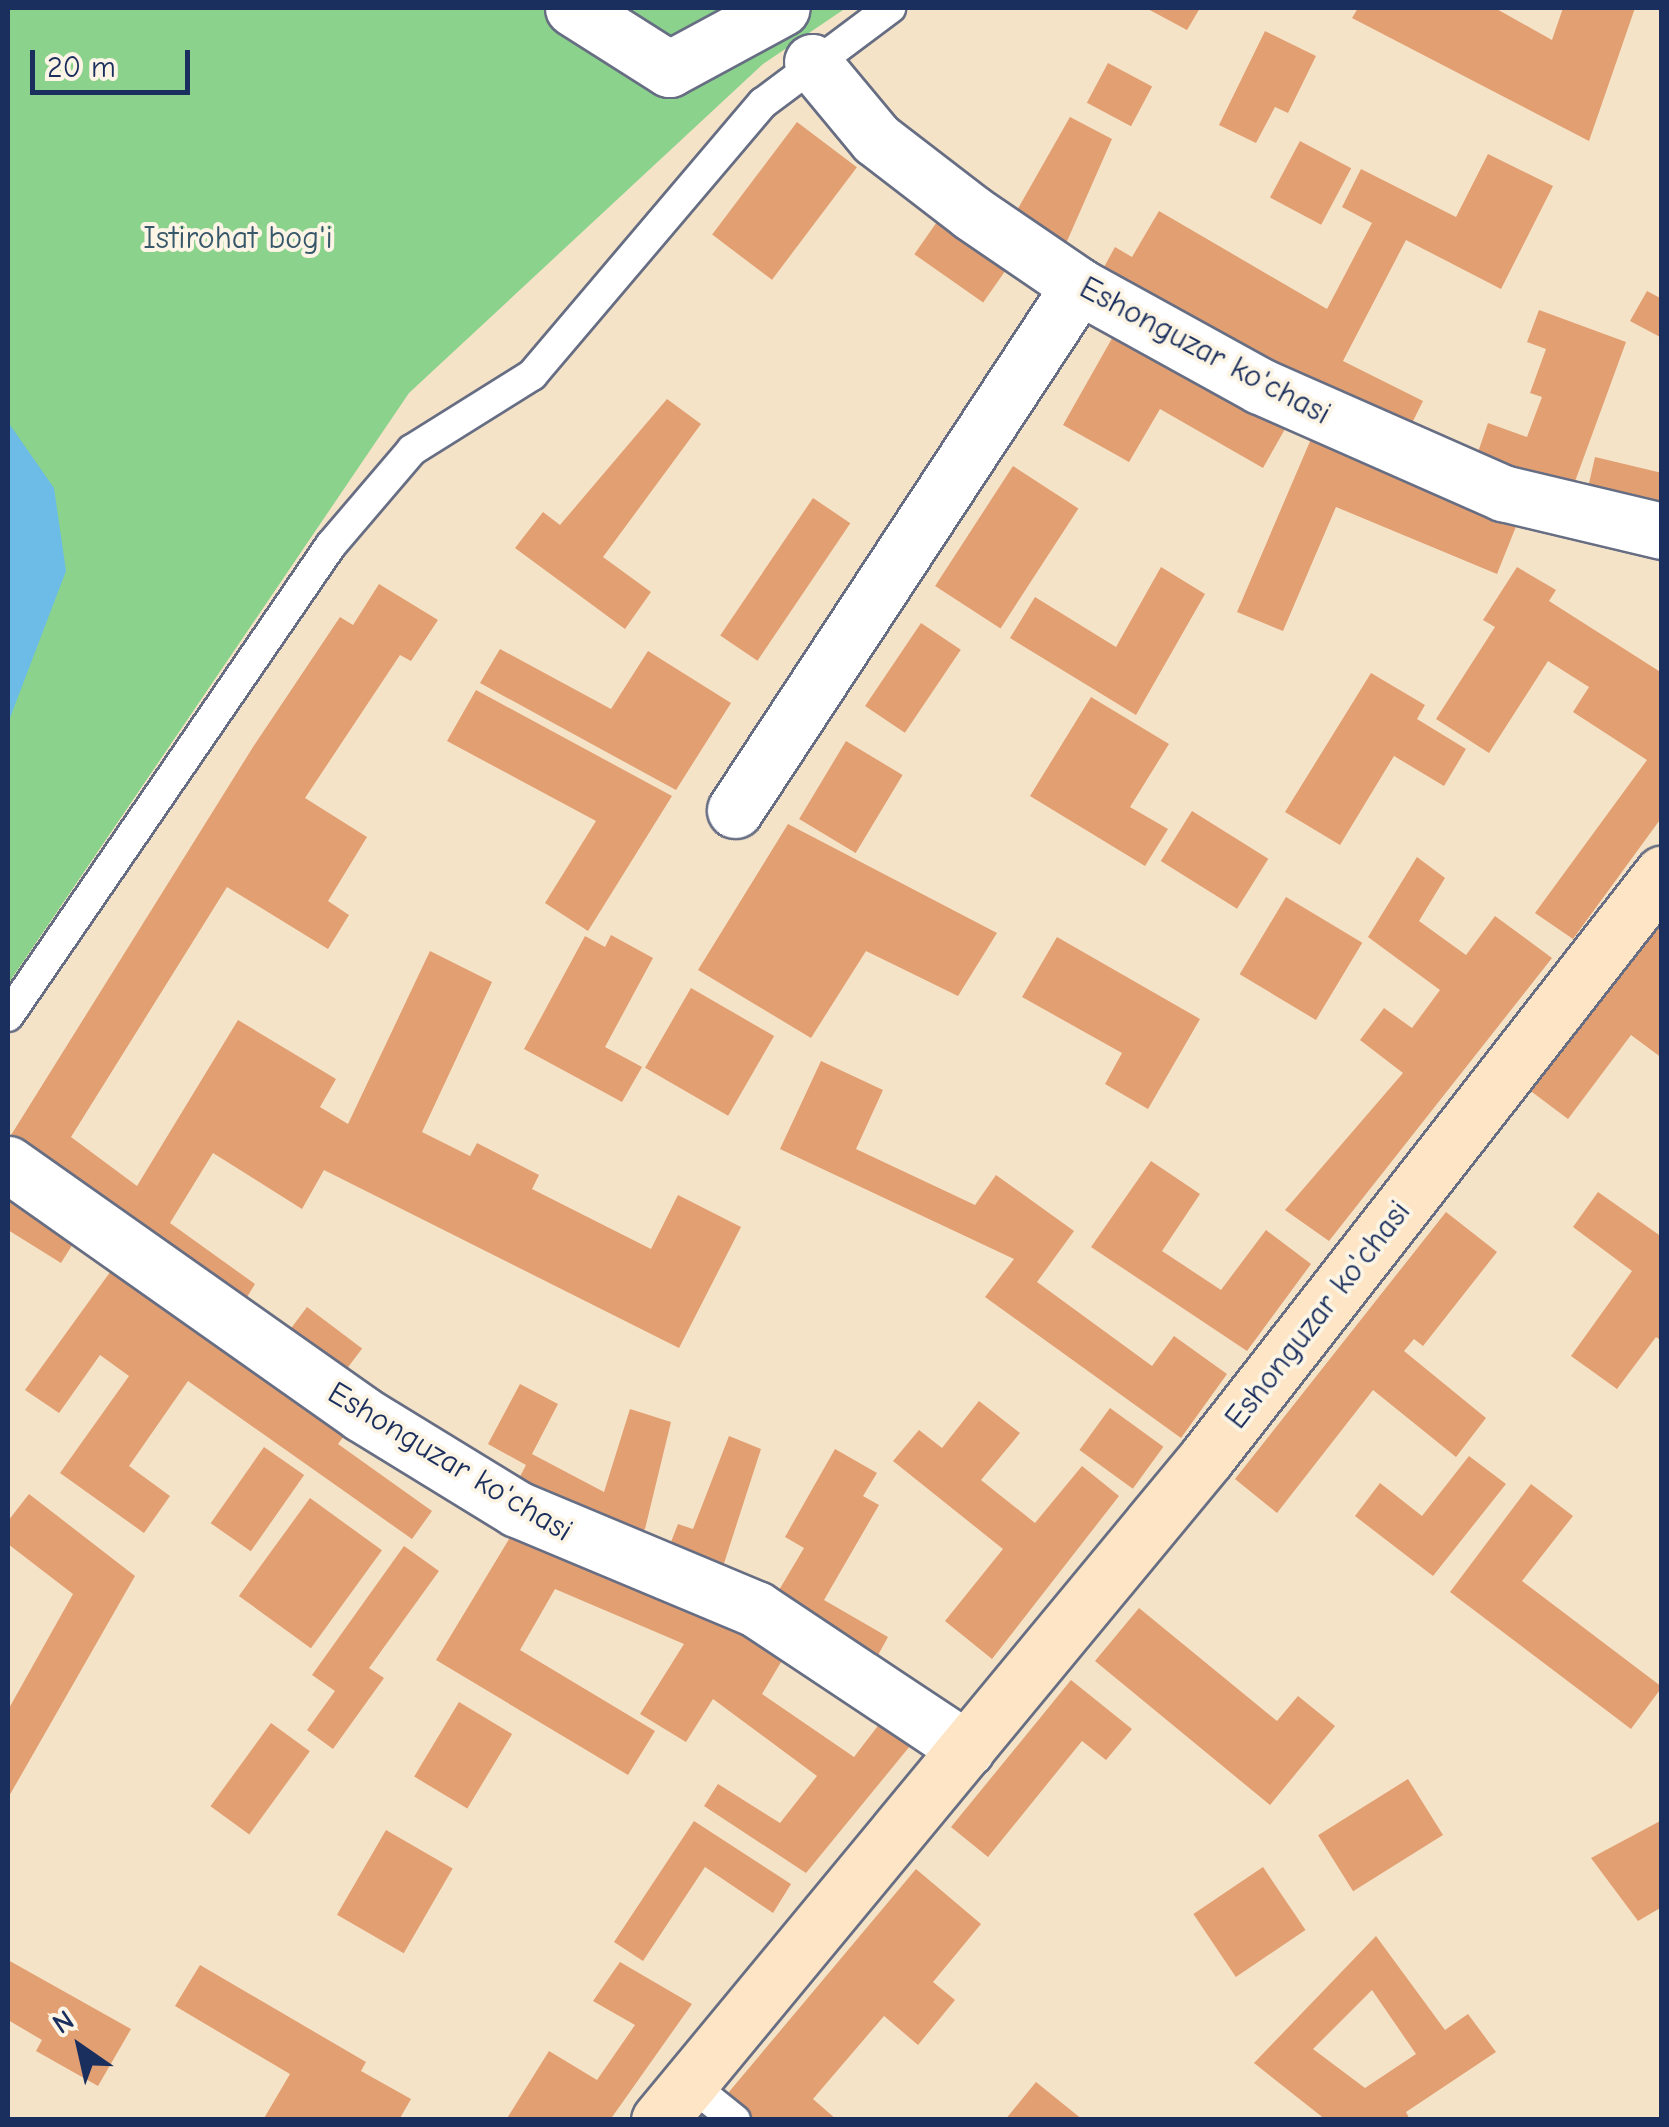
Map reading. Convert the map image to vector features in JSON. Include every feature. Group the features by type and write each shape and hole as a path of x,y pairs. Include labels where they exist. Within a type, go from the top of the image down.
{"street":[{"path":"573,8 670,69 782,8"},
{"name":"Eshonguzar ko'chasi","path":"812,62 876,139 1080,286 1419,460 1503,493 1662,531"},
{"path":"735,810 1080,286"},
{"name":"Eshonguzar ko'chasi","path":"674,2102 967,1750 1662,874"},
{"name":"Eshonguzar ko'chasi","path":"8,1164 362,1414 517,1509 756,1610 967,1750"}],"lane":[{"path":"8,1016 331,545 412,450 532,375 712,158 812,62 890,8"},
{"path":"674,2102 735,2120"}],"green space":[{"name":"Istirohat bog'i","path":"8,8 846,8 763,64 409,393 8,984"}],"water":[{"path":"8,422 54,488 66,571 8,723"}],"building":[{"path":"1146,8 1200,8 1187,30"},
{"path":"1358,8 1495,8 1552,40 1563,8 1635,8 1589,141 1352,18"},
{"path":"1265,31 1316,56 1288,113 1275,107 1256,143 1219,125"},
{"path":"1108,63 1152,86 1131,126 1087,103"},
{"path":"1070,117 1112,139 1064,248 1012,219"},
{"path":"797,122 857,167 772,280 712,235"},
{"path":"1300,141 1351,168 1321,225 1270,198"},
{"path":"1488,154 1553,186 1501,289 1406,240 1343,361 1423,401 1404,439 1098,278 1115,247 1132,257 1159,211 1327,309 1372,223 1342,207 1361,169 1456,217"},
{"path":"939,219 1008,267 983,302 914,254"},
{"path":"1647,291 1662,299 1662,338 1630,321"},
{"path":"1539,310 1626,342 1570,495 1475,461 1488,423 1527,437 1542,397 1530,393 1546,349 1527,342"},
{"path":"1119,326 1289,422 1263,468 1160,409 1129,462 1063,425"},
{"path":"667,399 701,424 603,557 651,592 625,629 515,548 543,512 560,525"},
{"path":"1314,432 1519,519 1497,574 1336,507 1283,631 1237,612"},
{"path":"1595,457 1662,473 1662,518 1585,501"},
{"path":"1013,466 1078,508 1001,628 935,586"},
{"path":"813,498 850,523 757,661 720,636"},
{"path":"1161,567 1205,594 1136,715 1010,638 1035,597 1116,647"},
{"path":"1517,567 1556,590 1549,601 1662,673 1662,817 1573,939 1535,913 1647,760 1573,712 1589,687 1548,661 1489,753 1436,719 1495,627 1483,620"},
{"path":"379,584 438,620 411,661 400,655 305,798 367,837 328,901 349,915 328,949 227,887 71,1137 137,1186 238,1020 336,1079 320,1107 348,1124 430,951 492,982 422,1132 470,1156 477,1143 539,1175 532,1189 651,1249 678,1195 741,1227 679,1348 324,1170 302,1209 213,1153 170,1223 255,1284 233,1320 8,1140 253,747 340,617 353,625"},
{"path":"921,623 961,650 905,733 865,706"},
{"path":"500,649 611,709 648,651 731,703 676,790 480,683"},
{"path":"1371,673 1425,705 1417,719 1466,749 1444,786 1394,756 1340,845 1285,812"},
{"path":"476,690 672,796 588,931 545,903 596,821 447,741"},
{"path":"1091,697 1169,744 1130,807 1168,829 1145,866 1030,796"},
{"path":"846,741 903,775 856,853 799,819"},
{"path":"1192,811 1268,859 1237,909 1161,861"},
{"path":"788,824 997,933 958,996 866,951 811,1038 698,970"},
{"path":"1417,857 1445,878 1419,921 1466,955 1495,916 1552,958 1329,1241 1285,1210 1403,1073 1360,1040 1384,1008 1412,1028 1440,990 1368,937"},
{"path":"1286,897 1362,943 1316,1020 1240,974"},
{"path":"1662,910 1662,1058 1631,1035 1568,1119 1528,1089"},
{"path":"611,935 653,958 605,1047 642,1067 622,1102 524,1049 585,936 605,947"},
{"path":"1057,937 1200,1019 1148,1109 1105,1084 1122,1053 1022,997"},
{"path":"691,988 774,1036 728,1116 645,1068"},
{"path":"821,1061 883,1090 856,1149 975,1205 996,1175 1074,1231 1037,1282 1152,1366 1174,1336 1227,1374 1181,1438 985,1297 1014,1259 780,1149"},
{"path":"1151,1161 1200,1194 1162,1251 1221,1290 1266,1230 1311,1264 1247,1351 1091,1247"},
{"path":"8,1187 81,1231 61,1263 8,1230"},
{"path":"1598,1192 1662,1237 1662,1341 1656,1337 1617,1389 1571,1356 1632,1271 1573,1227"},
{"path":"1446,1212 1497,1252 1423,1346 1414,1339 1404,1351 1486,1418 1456,1457 1373,1390 1277,1513 1235,1479"},
{"path":"121,1257 355,1421 338,1444 432,1511 412,1539 188,1381 129,1466 170,1496 144,1533 60,1473 129,1376 100,1355 59,1413 25,1390"},
{"path":"307,1307 362,1349 333,1388 278,1346"},
{"path":"520,1384 558,1404 532,1454 604,1492 630,1409 671,1422 645,1529 613,1548 511,1494 526,1465 488,1444"},
{"path":"979,1401 1020,1433 981,1480 1035,1523 1082,1466 1119,1496 992,1659 945,1621 1003,1549 893,1461 919,1430 942,1448"},
{"path":"1110,1408 1163,1447 1133,1489 1079,1450"},
{"path":"729,1436 761,1449 717,1585 662,1565 678,1524 693,1529"},
{"path":"264,1447 304,1475 251,1551 211,1523"},
{"path":"835,1449 877,1473 863,1496 879,1505 824,1600 888,1637 872,1666 769,1607 804,1548 785,1537"},
{"path":"1469,1456 1506,1484 1433,1576 1355,1516 1380,1483 1422,1516"},
{"path":"1531,1484 1573,1516 1522,1581 1662,1687 1631,1729 1450,1592"},
{"path":"29,1494 135,1576 8,1798 8,1710 73,1594 8,1544 8,1521"},
{"path":"310,1498 382,1550 311,1648 239,1596"},
{"path":"517,1526 790,1647 762,1694 854,1757 887,1714 919,1735 806,1873 704,1806 718,1784 780,1823 817,1776 713,1699 686,1742 640,1714 684,1644 555,1589 520,1650 655,1731 628,1775 436,1660"},
{"path":"404,1546 439,1571 369,1668 384,1678 333,1749 307,1730 335,1691 312,1675"},
{"path":"1139,1608 1277,1721 1298,1696 1335,1726 1270,1805 1095,1661"},
{"path":"1071,1680 1132,1729 1106,1760 1082,1741 988,1857 951,1827"},
{"path":"459,1702 512,1734 467,1809 414,1777"},
{"path":"271,1723 310,1751 249,1835 210,1806"},
{"path":"1408,1779 1443,1835 1353,1891 1318,1835"},
{"path":"1662,1820 1662,1907 1638,1921 1591,1858"},
{"path":"694,1821 791,1884 773,1913 705,1867 643,1961 614,1942"},
{"path":"386,1830 453,1868 404,1953 337,1915"},
{"path":"1263,1867 1305,1930 1236,1977 1193,1914"},
{"path":"916,1869 981,1924 933,1982 955,2000 918,2045 884,2016 813,2099 837,2120 748,2120 723,2099"},
{"path":"1376,1936 1445,2030 1468,2014 1496,2052 1406,2112 1410,2120 1326,2120 1254,2063","holes":["1372,1990 1416,2054 1365,2088 1313,2049"]},
{"path":"8,1960 131,2029 98,2086 36,2051 42,2040 8,2020"},
{"path":"620,1962 692,2004 610,2120 506,2120 549,2051 597,2080 635,2025 593,2001"},
{"path":"200,1965 366,2062 361,2071 411,2099 399,2120 263,2120 290,2074 175,2006"},
{"path":"1036,2082 1083,2120 1005,2120"}]}
